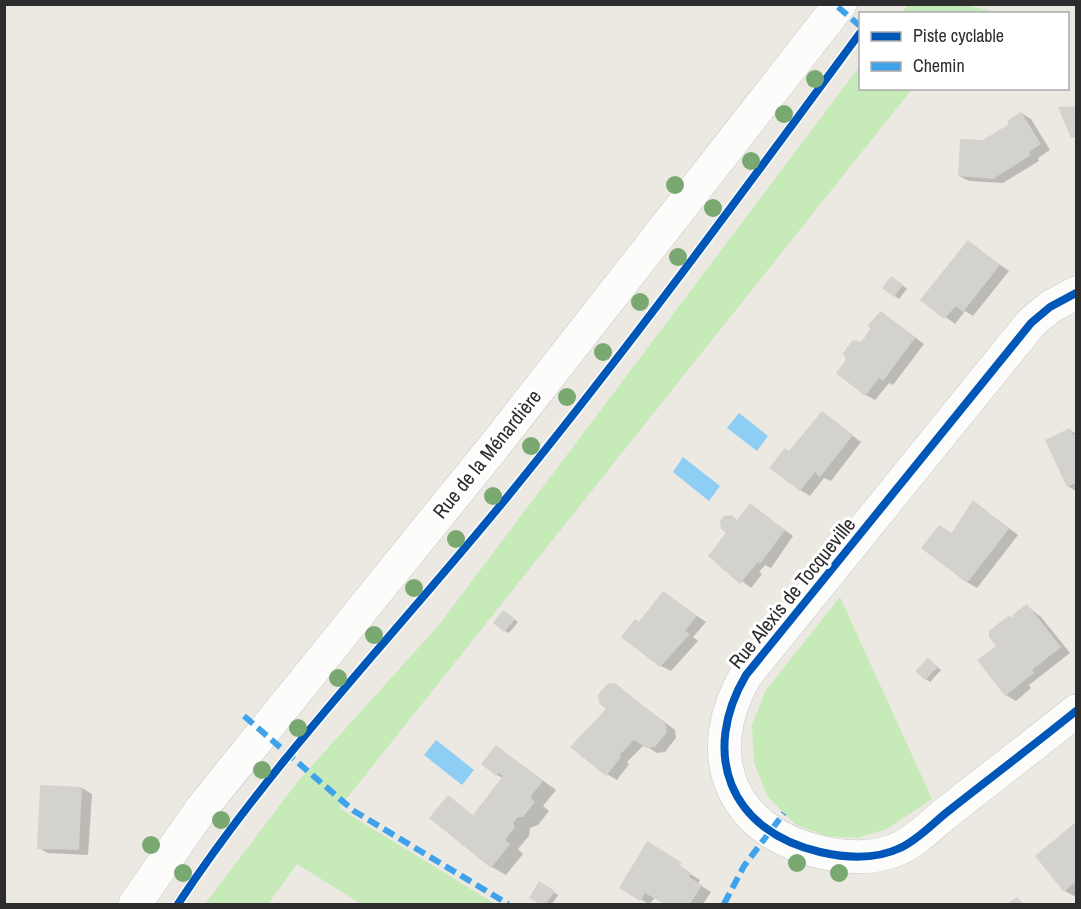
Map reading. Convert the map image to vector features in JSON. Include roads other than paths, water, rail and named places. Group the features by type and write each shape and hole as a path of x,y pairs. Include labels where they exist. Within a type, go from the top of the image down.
{"main road":[{"name":"Rue de la Ménardière","path":"135,904 202,808 499,440 840,4"},
{"name":"Rue Alexis de Tocqueville","path":"1077,293 1050,308 1031,323 746,675 727,714 724,759 727,778 737,800 753,818 788,842 825,853 858,858 901,848 1077,711"}],"water":[{"path":"739,413 768,436 757,451 727,428"},
{"path":"683,457 720,486 709,501 673,472"},
{"path":"436,740 474,770 462,785 424,755"}]}
